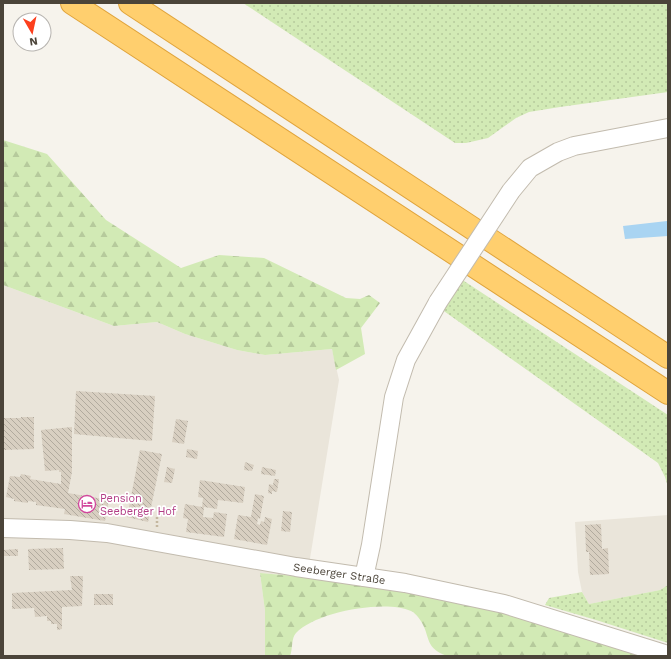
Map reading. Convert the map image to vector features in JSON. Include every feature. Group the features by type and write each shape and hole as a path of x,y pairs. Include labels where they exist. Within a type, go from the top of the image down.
{"highway":[{"path":"72,3 668,393"},
{"path":"130,3 668,357"}],"street":[{"path":"364,577 394,397 406,360 438,302 511,191 530,168 558,152 574,146 668,128"},
{"name":"Seeberger Straße","path":"3,528 70,530 107,533 289,566 405,583 504,604 668,655"}],"path":[{"path":"156,532 157,516"}],"shaded area":[{"path":"3,285 114,326 157,322 185,334 237,350 265,355 332,349 339,380 307,577 260,573 265,611 265,656 3,656"},
{"path":"668,515 668,585 660,590 589,604 582,592 578,572 575,522"}],"green space":[{"path":"243,3 668,3 668,92 529,112 516,118 488,138 466,143 455,143"},
{"path":"3,140 47,154 106,220 181,268 219,255 264,258 346,298 360,299 369,295 380,303 361,328 365,354 336,370 332,349 265,355 237,350 185,334 157,322 114,326 3,285"},
{"path":"461,279 668,415 668,487 658,463 441,309"},
{"path":"260,573 378,586 495,609 646,656 447,656 434,648 428,640 422,623 414,613 399,608 385,606 351,610 318,619 305,626 294,635 290,656 265,656 265,611"},
{"path":"668,585 668,643 545,605 549,598 582,592 589,604 660,590"}],"water":[{"path":"668,215 668,236 625,239 623,226 667,221"}],"building":[{"path":"76,391 155,396 152,441 74,434"},
{"path":"34,417 34,449 3,450 3,418"},
{"path":"176,419 188,421 184,444 172,442"},
{"path":"72,427 72,472 68,493 109,500 105,521 64,514 65,509 36,505 36,502 28,501 28,503 14,501 14,499 6,497 10,476 20,477 21,474 31,476 30,479 61,484 61,472 59,472 59,470 45,471 41,430"},
{"path":"187,449 198,451 197,459 186,457"},
{"path":"140,450 162,454 148,522 127,517"},
{"path":"245,462 254,465 252,471 244,470"},
{"path":"167,467 175,469 172,483 164,482"},
{"path":"262,467 276,470 275,476 261,474"},
{"path":"274,479 279,479 277,492 272,491 272,494 268,493 269,484 273,485"},
{"path":"200,480 245,487 243,503 218,500 217,509 204,507 203,517 213,518 214,512 227,514 224,537 186,532 188,519 183,518 185,504 202,507 203,498 198,497"},
{"path":"255,494 264,496 260,519 258,518 257,524 260,525 261,521 264,522 265,517 272,519 267,545 234,539 238,515 251,517"},
{"path":"283,511 292,512 290,532 281,531"},
{"path":"601,524 602,549 608,548 609,574 590,575 589,552 586,552 585,525"},
{"path":"63,548 64,569 29,570 28,549"},
{"path":"18,549 18,556 3,556 3,550"},
{"path":"70,576 83,576 82,606 62,607 62,629 57,630 57,624 51,624 51,621 47,621 47,616 35,617 34,608 12,609 12,593 72,590"},
{"path":"94,594 113,594 113,605 94,605"}],"place":[{"name":"Pension Seeberger Hof","path":"87,504"}]}
